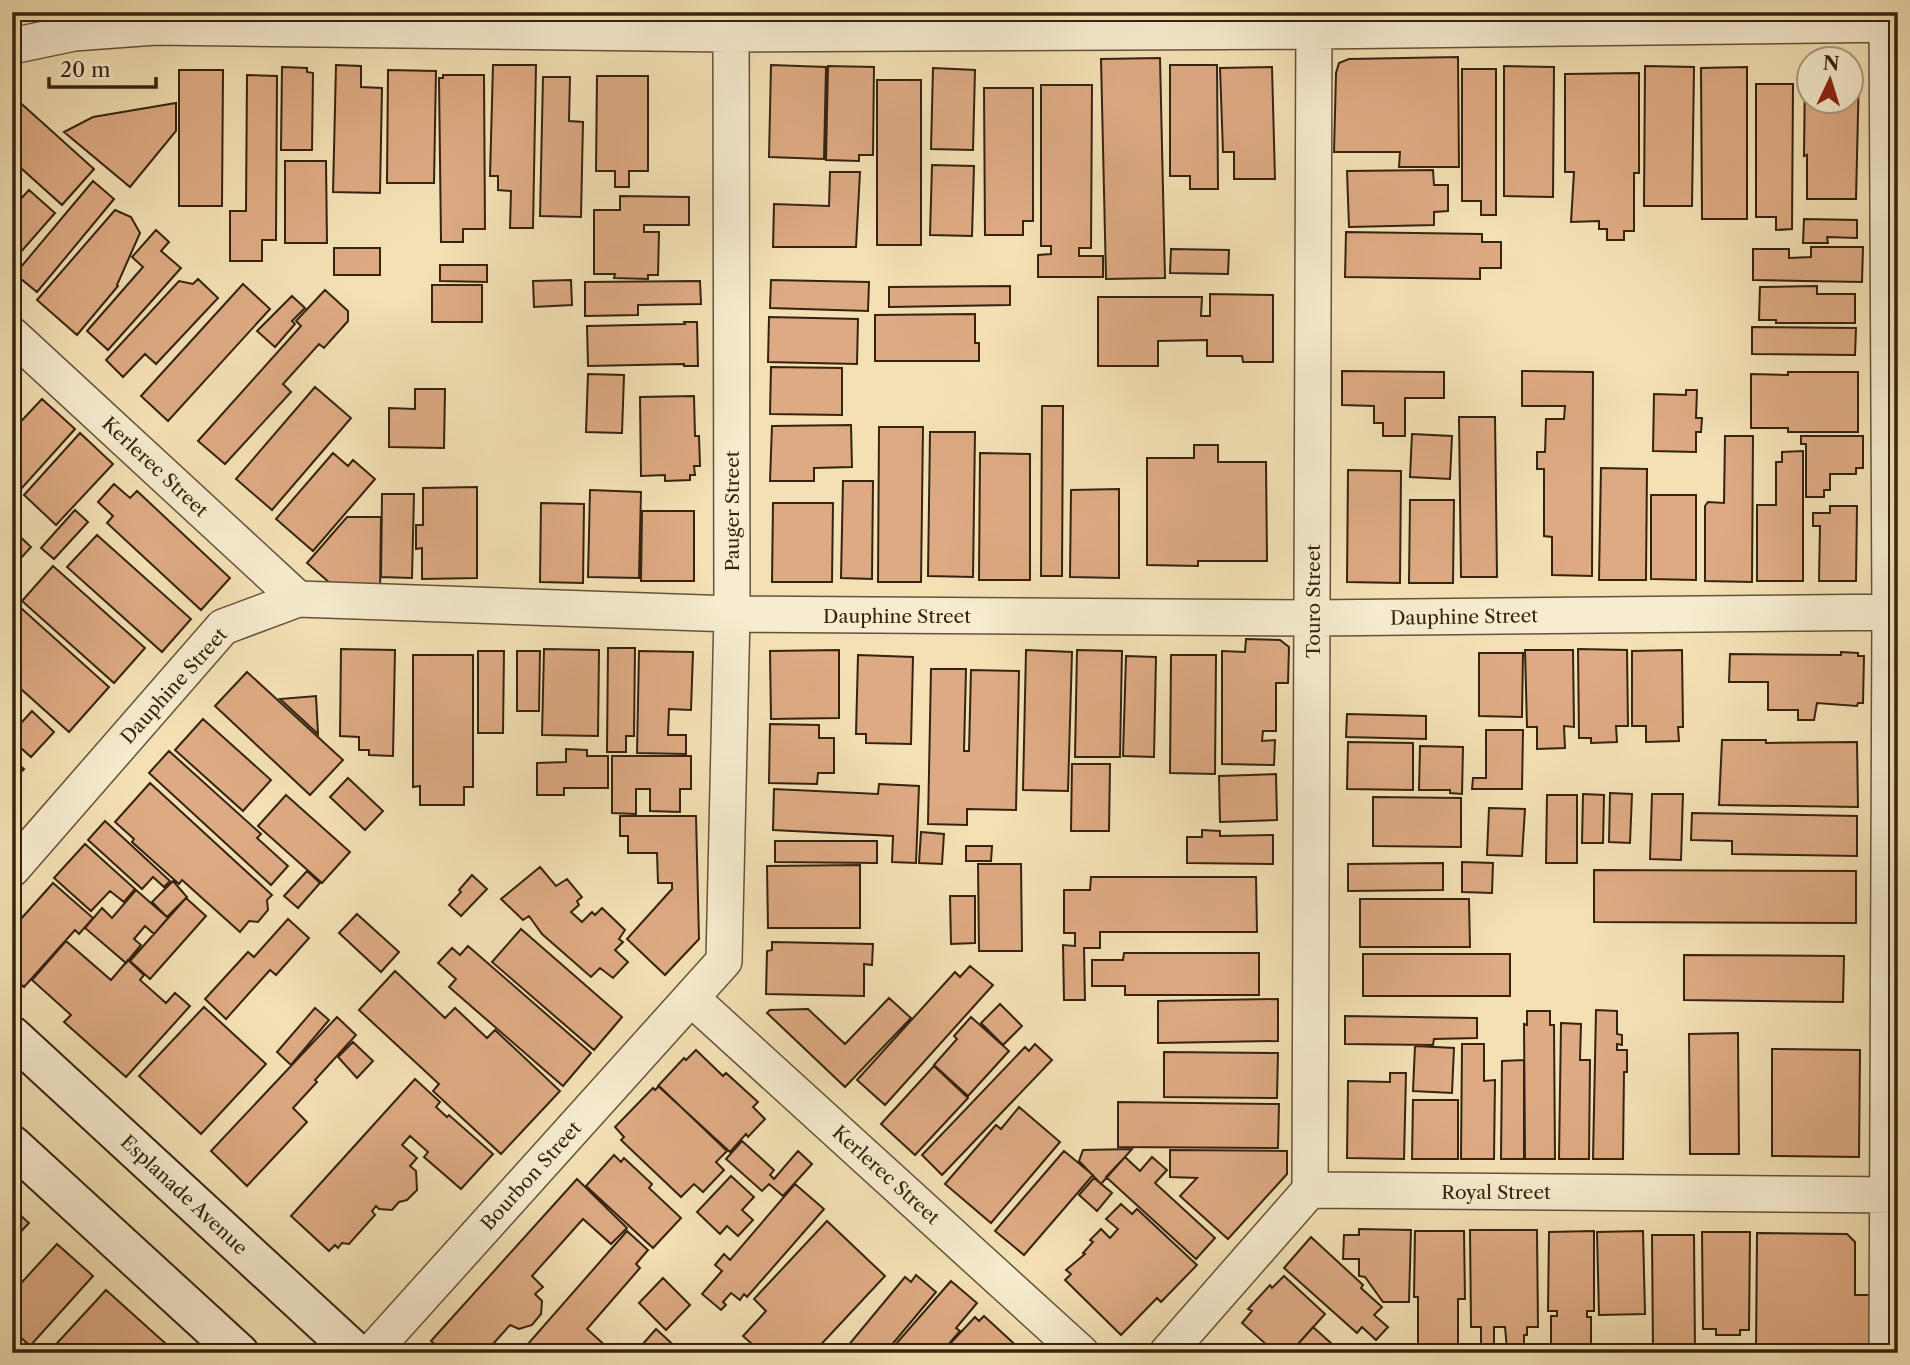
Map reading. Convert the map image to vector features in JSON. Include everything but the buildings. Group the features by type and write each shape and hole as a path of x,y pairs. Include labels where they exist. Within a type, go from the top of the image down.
{"street":[{"path":"12,46 155,20 731,23 1890,20 1894,612 1893,1195 1887,1353"},
{"name":"Touro Street","path":"1310,1190 1314,22"},
{"name":"Pauger Street","path":"691,998 724,961 733,614 731,23"},
{"name":"Kerlerec Street","path":"12,335 298,599"},
{"name":"Dauphine Street","path":"12,869 223,627 298,599 733,614 1314,618 1894,612"},
{"name":"Kerlerec Street","path":"691,998 1081,1353"},
{"name":"Bourbon Street","path":"371,1353 691,998"},
{"name":"Esplanade Avenue","path":"12,1036 356,1353"},
{"path":"12,1145 239,1353"},
{"path":"1167,1353 1310,1190"},
{"name":"Royal Street","path":"1310,1190 1893,1195"}]}
